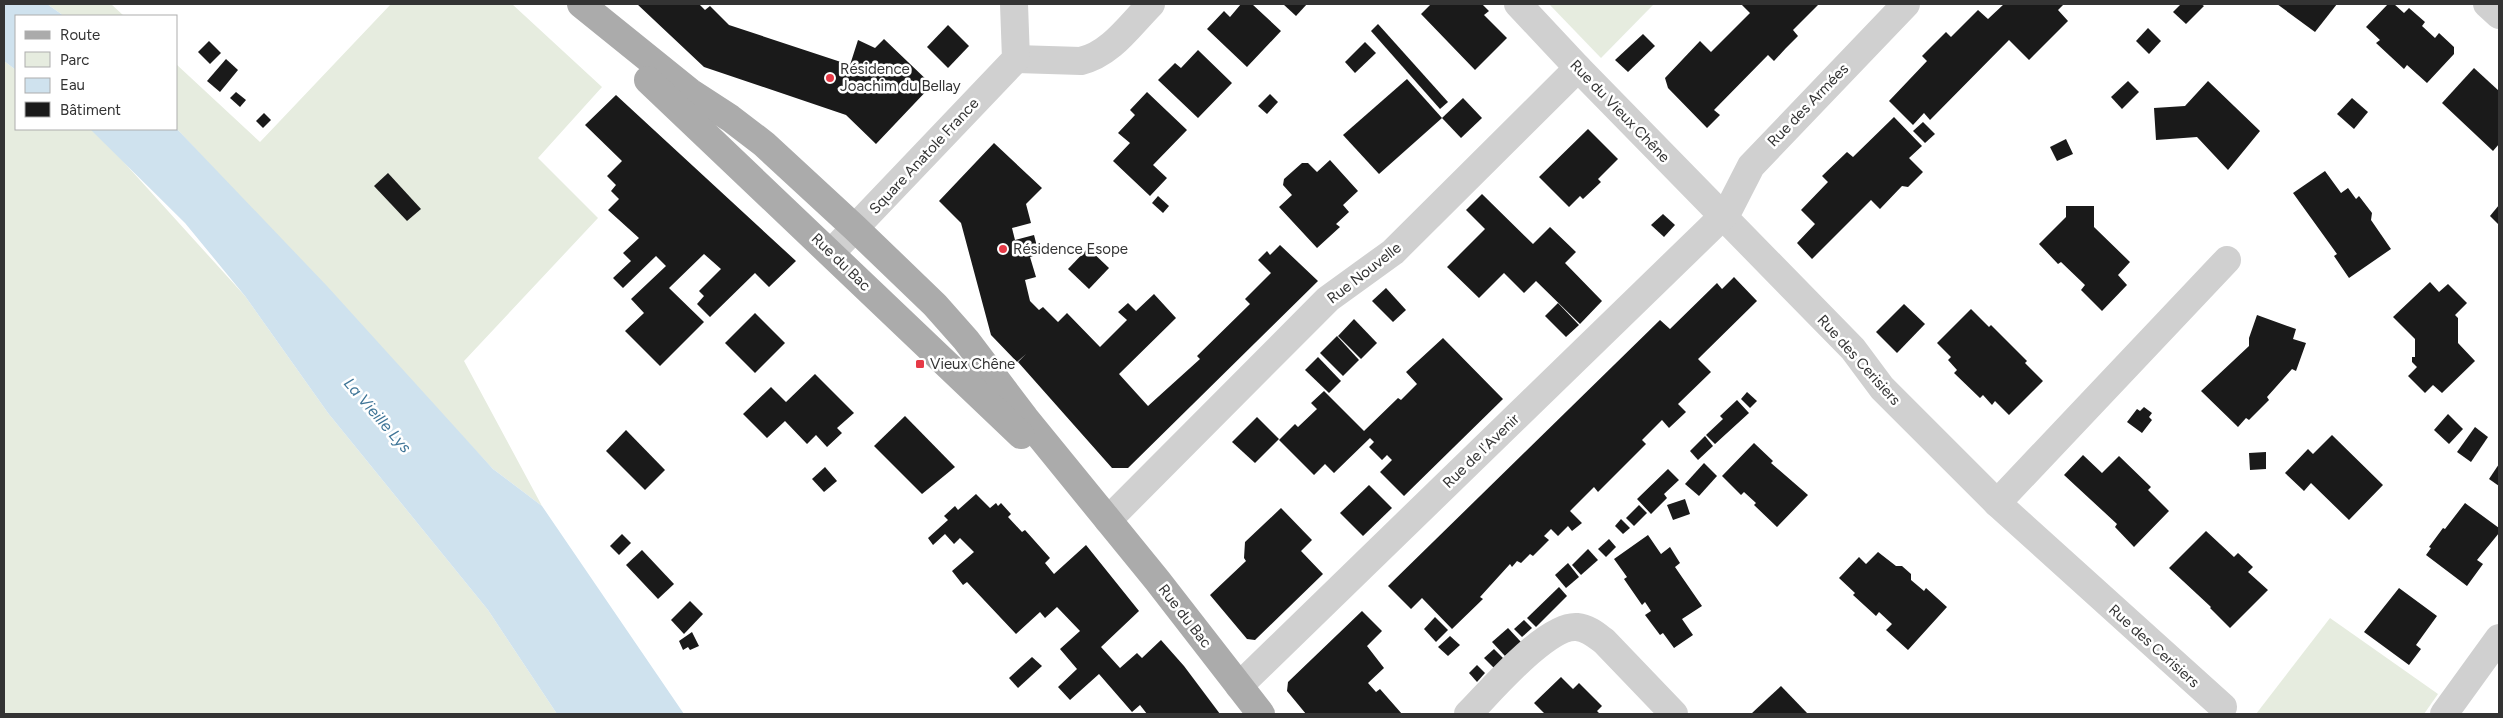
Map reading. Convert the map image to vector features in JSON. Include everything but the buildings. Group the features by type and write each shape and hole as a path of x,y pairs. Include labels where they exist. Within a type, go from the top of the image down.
{"main road":[{"name":"Rue du Bac","path":"574,4 624,56 1108,520"},
{"name":"Rue du Bac","path":"581,4 690,92 730,118 764,144 856,228 950,322 1261,714"}],"street":[{"path":"1014,4 1016,59 1081,61 1090,59 1109,48 1151,4"},
{"name":"Rue du Vieux Chêne","path":"1518,4 1723,216"},
{"name":"Rue des Armées","path":"1723,216 1730,207 1751,166 1906,4"},
{"path":"2487,4 2499,15"},
{"name":"Square Anatole France","path":"831,253 1016,59"},
{"name":"Rue Nouvelle","path":"1108,520 1328,299 1393,252 1578,68"},
{"name":"Rue des Cerisiers","path":"1723,216 1853,349 1882,388 1997,503 2223,707"},
{"name":"Rue de l'Avenir","path":"1239,686 1723,216"},
{"path":"1997,503 2227,260"},
{"path":"1468,714 1542,641 1566,627 1578,626 1591,631 1604,641 1674,714"},
{"path":"2444,714 2499,638"}],"green space":[{"path":"47,4 111,4 123,15 63,15"},
{"path":"391,4 512,4 602,87 538,158 598,218 464,361 542,506 493,469 178,130 178,66 260,142"},
{"path":"1549,4 1652,4 1653,5 1601,58"},
{"path":"4,61 15,69 15,130 91,130 101,137 245,296 328,413 488,610 557,714 4,714"},
{"path":"2330,618 2438,694 2424,714 2256,714"}],"water":[{"path":"4,4 47,4 63,15 15,15 15,69 4,61"},
{"name":"La Vieille Lys","path":"91,130 178,130 327,286 493,469 542,506 684,714 557,714 488,610 328,413 245,296 185,223"}],"place":[{"name":"Résidence Joachim du Bellay","path":"830,78"},
{"name":"Résidence Esope","path":"1003,249"},
{"name":"Vieux Chêne","path":"920,364"}]}
